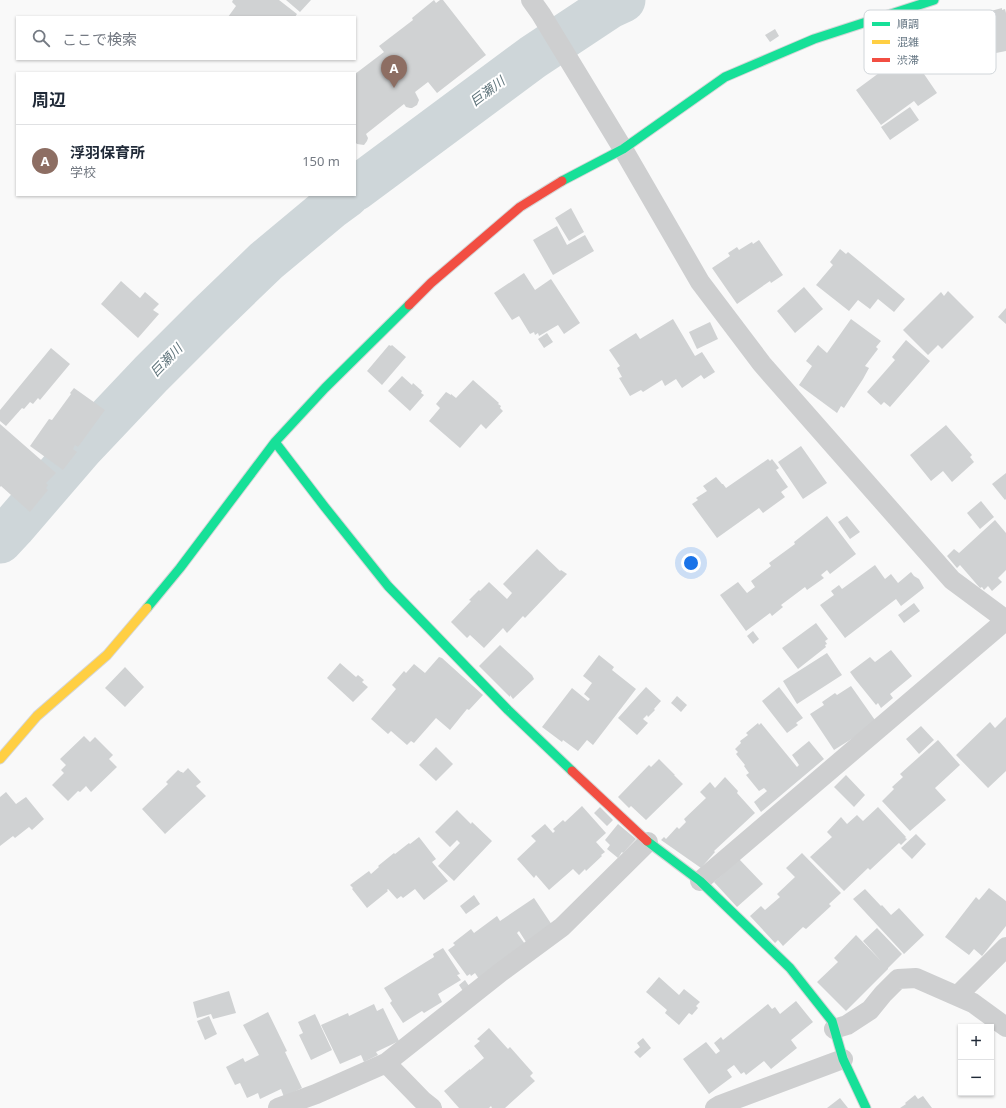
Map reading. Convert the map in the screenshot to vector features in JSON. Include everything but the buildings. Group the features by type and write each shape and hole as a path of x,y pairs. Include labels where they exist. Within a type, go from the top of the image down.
{"street":[{"path":"903,10 934,0"},
{"path":"536,7 623,149 700,282 762,364 952,580 1006,620 700,881"},
{"path":"0,759 37,716 107,655 180,568 275,442 325,388 432,282 520,207 564,180 623,149 725,77 814,39 864,23"},
{"path":"275,442 332,517 388,586 508,710 648,842 700,881 790,968 832,1021 843,1058 866,1108"},
{"path":"278,1108 316,1094 386,1063 501,972 562,927 648,842"},
{"path":"957,996 1006,947"},
{"path":"834,1029 847,1025 870,1010 898,979 916,978 973,1002 1006,1027"},
{"path":"715,1108 843,1058"},
{"path":"386,1063 422,1100 432,1108"}],"waterway":[{"name":"巨瀬川","path":"356,188 533,57 610,6 623,0"},
{"name":"巨瀬川","path":"0,541 81,448 151,374 209,316 266,261 346,196"}],"traffic: fast":[{"path":"903,10 934,0"},
{"path":"562,181 623,149 725,77 814,39 864,23"},
{"path":"147,608 180,568 275,442 325,388 409,305"},
{"path":"275,442 388,586 508,710 572,771"},
{"path":"647,841 700,881 790,968 832,1021 843,1059 866,1108"}],"traffic: slow":[{"path":"0,759 37,716 107,655 147,608"}],"traffic: jam":[{"path":"409,305 431,283 520,207 562,181"},
{"path":"572,771 647,841"}],"place":[{"name":"浮羽保育所","path":"394,88"}]}
